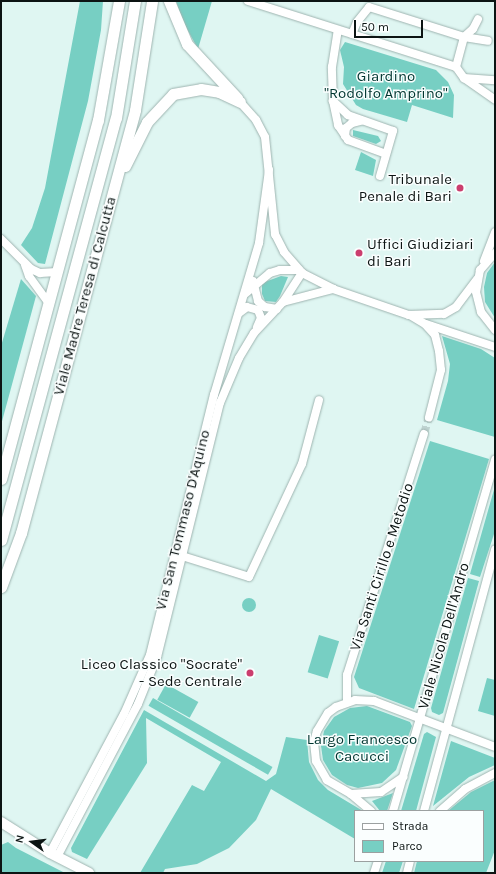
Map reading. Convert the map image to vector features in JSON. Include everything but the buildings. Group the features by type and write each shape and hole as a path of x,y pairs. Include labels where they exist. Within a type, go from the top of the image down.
{"main road":[{"path":"1,480 103,100 119,1"},
{"name":"Viale Madre Teresa di Calcutta","path":"1,540 116,118 135,1"},
{"name":"Viale Madre Teresa di Calcutta","path":"1,587 22,533 135,110 152,1"},
{"path":"169,1 187,44 240,102"},
{"path":"116,182 147,122 173,94 201,89 240,102"}],"street":[{"path":"248,1 456,67 464,78 495,100"},
{"path":"352,34 356,22 369,7 464,37 488,41"},
{"path":"456,67 464,37 473,29 478,19"},
{"path":"338,30 332,67 333,101 338,125 345,136 353,142 386,154"},
{"path":"464,78 495,80"},
{"path":"333,101 348,115 361,121 393,131 380,176"},
{"path":"240,102 262,129 267,147 275,234 284,252 300,272"},
{"path":"345,136 346,128 352,123 361,121"},
{"name":"Via San Tommaso D'Aquino","path":"53,855 124,714 150,655 214,395 245,293 262,226 269,170"},
{"path":"409,315 444,314 456,307 477,279 495,232"},
{"path":"1,238 25,265 29,276 48,304"},
{"path":"483,264 495,253"},
{"path":"25,265 40,272 57,272"},
{"path":"252,266 253,285 258,301 265,307 277,310"},
{"path":"245,293 253,285 280,270 300,272 332,289 409,315 425,324 495,347"},
{"name":"Via San Tommaso D'Aquino","path":"66,830 149,680 168,619 220,403 239,358 254,334 283,302 300,272"},
{"path":"477,279 477,297 481,312 495,330"},
{"path":"283,302 332,289"},
{"path":"239,313 247,307 258,310 262,318 254,334"},
{"path":"438,328 444,314"},
{"path":"425,324 435,335 441,360 438,387 429,417"},
{"path":"182,556 249,577 302,464 319,400"},
{"name":"Via Santi Cirillo e Metodio","path":"347,702 347,675 424,434"},
{"name":"Viale Nicola Dell'Andro","path":"393,810 495,460"},
{"name":"Viale Nicola Dell'Andro","path":"424,810 486,576 495,549"},
{"path":"486,576 495,579"},
{"path":"370,810 351,794 327,780 320,770 314,753 314,742 322,722 328,713 347,702 363,699 374,701 495,747"},
{"path":"441,810 465,788 495,773"},
{"path":"351,794 381,792 403,777"},
{"path":"1,822 53,855 89,873"},
{"path":"374,873 378,862"},
{"path":"407,873 410,862"}],"green space":[{"path":"80,1 103,1 101,30 88,101 45,264 38,263 21,245 32,228 45,188"},
{"path":"176,1 212,1 198,49 182,20"},
{"name":"Giardino \"Rodolfo Amprino\"","path":"345,42 436,70 448,82 454,95 453,118 412,105 407,122 363,109 356,105 343,84 344,67 340,50"},
{"path":"353,130 378,136 381,141 376,144 353,136"},
{"path":"361,152 376,160 373,176 355,170"},
{"path":"495,262 495,318 485,302 484,287 487,273"},
{"path":"281,276 288,277 280,296 276,302 265,301 262,294 262,283"},
{"path":"21,279 36,296 1,425 1,346"},
{"path":"442,336 481,349 495,358 495,437 437,420 448,381 450,364"},
{"path":"430,441 489,459 414,709 359,688 354,677"},
{"path":"495,486 495,531 480,577 470,574"},
{"path":"468,578 479,581 443,713 439,715 432,712 431,708"},
{"path":"246,598 252,598 256,602 256,608 252,612 246,612 242,608 242,602"},
{"path":"319,635 339,641 328,678 308,672"},
{"path":"487,678 495,680 495,716 478,711"},
{"path":"166,684 198,702 190,718 157,700"},
{"path":"153,698 273,767 268,775 148,706"},
{"name":"Largo Francesco Cacucci","path":"367,706 410,722 412,726 396,770 382,783 358,788 347,785 332,775 323,760 321,746 324,731 334,717 350,708"},
{"path":"144,710 266,781 276,774 286,737 307,740 309,762 318,780 328,790 361,810 354,810 354,838 271,789 256,820 229,848 197,864 165,869 163,873 140,873 192,785 204,791 221,762 146,718 147,763 87,859 72,852 71,848"},
{"path":"427,732 436,737 416,810 401,810 424,734"},
{"path":"451,741 495,758 495,765 469,777 433,806"},
{"path":"495,780 495,850 486,873 414,873 417,862 484,862 484,810 449,810 471,792"},
{"path":"393,793 387,810 379,810 372,801"},
{"path":"8,842 16,848 65,873 1,873 1,845"},
{"path":"386,862 403,862 399,873 382,873"}],"tunnel":[{"path":"424,434 429,417"}],"place":[{"name":"Tribunale Penale di Bari","path":"460,188"},
{"name":"Uffici Giudiziari di Bari","path":"359,253"},
{"name":"Liceo Classico \"Socrate\" - Sede Centrale","path":"250,673"}]}
